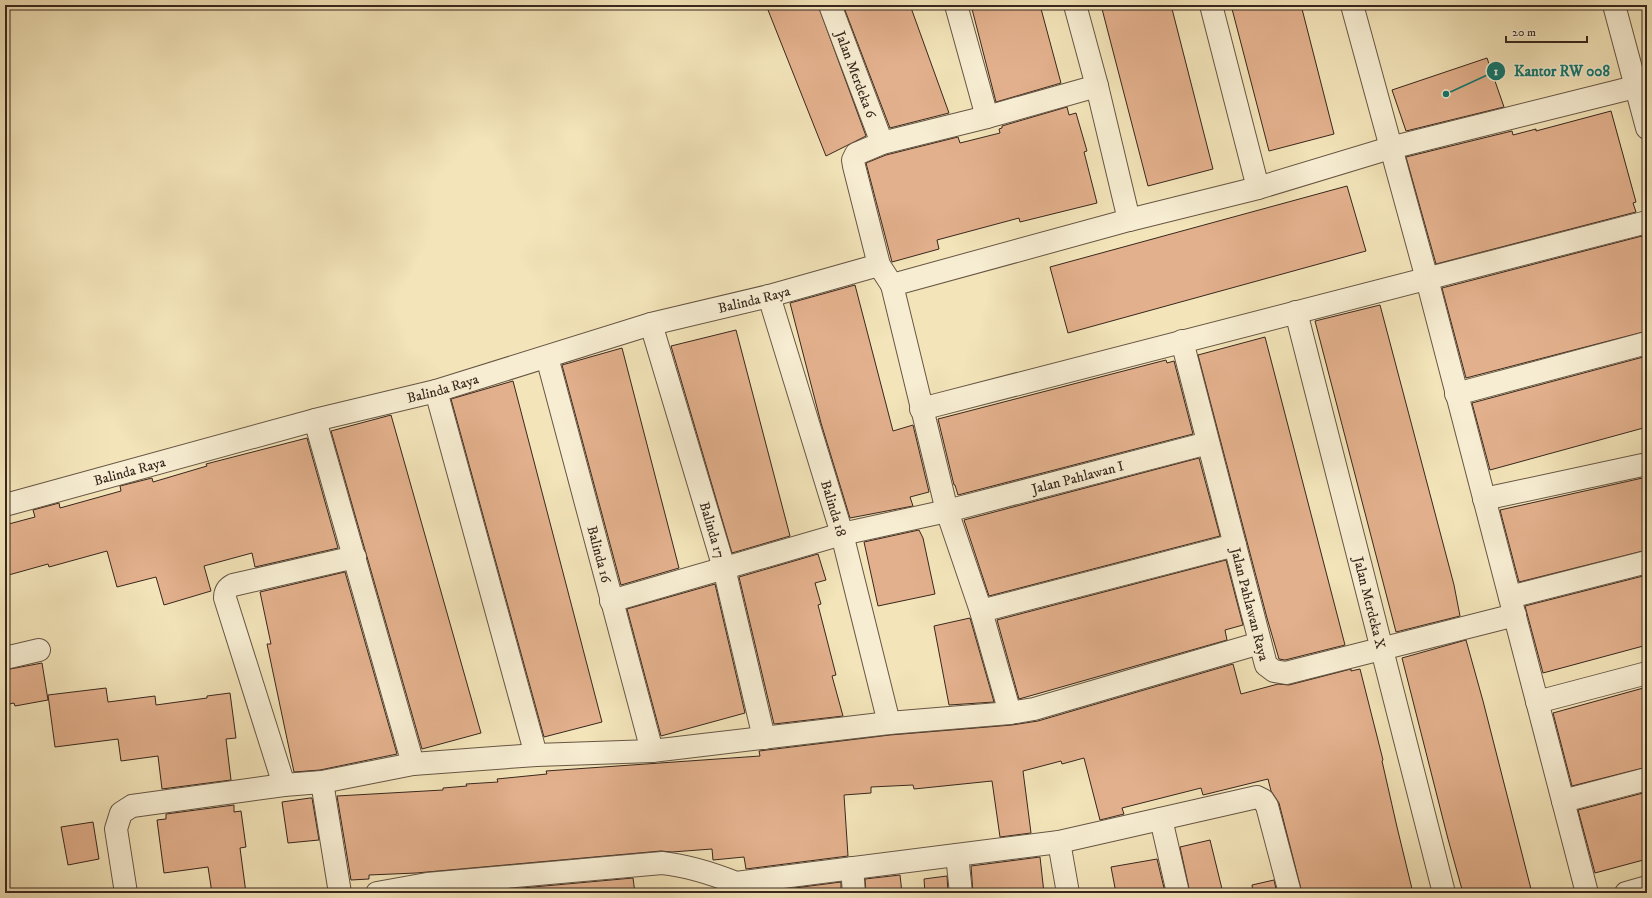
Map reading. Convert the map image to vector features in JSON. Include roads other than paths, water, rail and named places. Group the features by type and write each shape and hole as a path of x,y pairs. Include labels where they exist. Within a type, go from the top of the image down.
{"street":[{"name":"Jalan Merdeka 6","path":"830,5 882,143"},
{"path":"956,5 987,117"},
{"path":"1075,5 1097,86 1129,220"},
{"path":"1211,5 1258,188"},
{"path":"1352,5 1427,279 1587,893"},
{"path":"1614,5 1642,85 1647,128"},
{"path":"892,285 1129,220 1258,188 1390,148 1642,85"},
{"path":"1010,713 981,611 947,511 892,285 879,265 853,160 856,154 882,143 987,117 1097,86"},
{"path":"922,409 1647,222"},
{"name":"Balinda Raya","path":"5,505 315,420 436,391 651,324 769,296 879,265"},
{"name":"Balinda 18","path":"769,296 842,534 889,723"},
{"name":"Jalan Merdeka X","path":"1296,312 1444,893"},
{"name":"Balinda 17","path":"651,324 724,568 764,738"},
{"name":"Jalan Pahlawan Raya","path":"1182,341 1266,665 1274,671 1286,672 1382,649 1647,562"},
{"path":"1456,394 1647,343"},
{"name":"Balinda 16","path":"547,357 652,752"},
{"path":"436,391 536,755"},
{"path":"315,420 413,764"},
{"name":"Jalan Pahlawan I","path":"611,601 842,534 947,511 1208,443"},
{"path":"1484,499 1647,464"},
{"path":"981,611 1234,545"},
{"path":"284,785 225,592 233,585 355,557"},
{"path":"126,893 116,829 121,813 132,806 284,785 322,782 413,764 536,755 652,752 889,723 1010,713 1034,709 1260,643"},
{"path":"5,658 39,650"},
{"path":"1538,702 1647,673"},
{"path":"1563,800 1647,779"},
{"path":"322,782 340,893"},
{"path":"377,893 427,884 662,863 684,865 703,870 737,888 852,868 1059,842 1257,797 1263,800 1267,806 1290,893"},
{"path":"1161,818 1178,893"},
{"path":"1059,842 1068,893"},
{"path":"956,855 961,893"},
{"path":"852,868 854,893"},
{"path":"1626,893 1647,887"}],"place":[{"name":"Kantor RW 008","path":"1446,94"}]}
